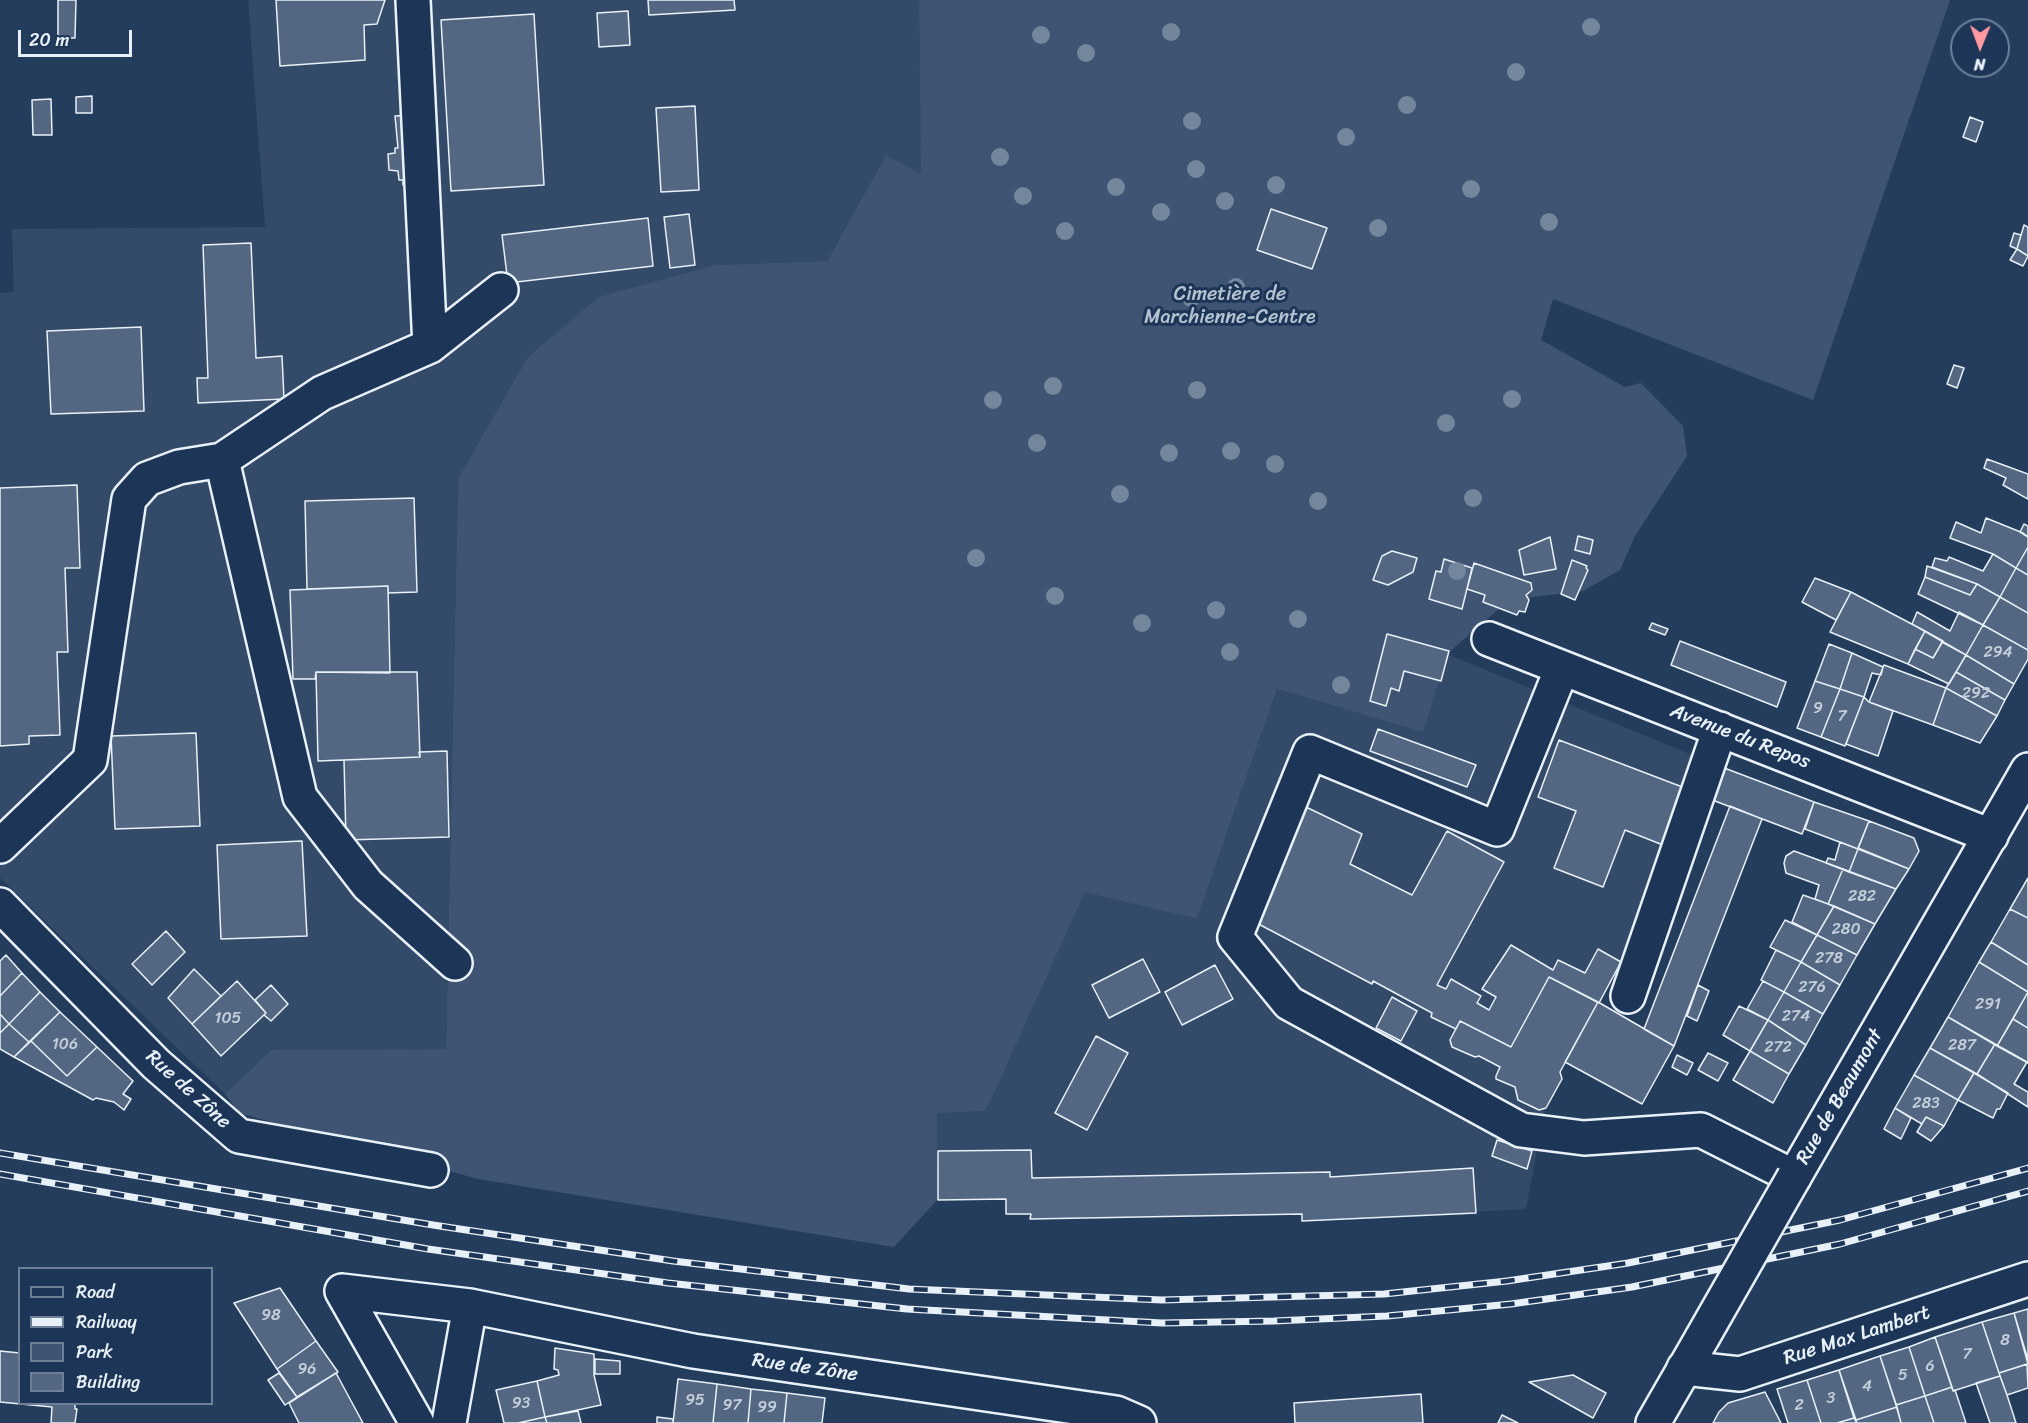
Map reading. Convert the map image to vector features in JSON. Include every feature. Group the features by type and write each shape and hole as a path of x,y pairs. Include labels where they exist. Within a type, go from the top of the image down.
{"street":[{"path":"413,0 430,346"},
{"path":"0,846 90,760 129,499 147,479 179,467 222,460 322,393 430,346 501,290"},
{"path":"222,460 300,797 368,885 455,963"},
{"name":"Avenue du Repos","path":"1489,639 1990,836"},
{"path":"1562,668 1497,829 1310,752 1235,937 1289,1003 1521,1130 1584,1138 1701,1130 1794,1177"},
{"path":"1628,996 1720,729"},
{"name":"Rue de Beaumont","path":"1653,1423 2028,770"},
{"name":"Rue de Zône","path":"0,905 156,1064 239,1136 431,1170"},
{"name":"Rue Max Lambert","path":"1684,1368 1740,1374 2028,1280"},
{"name":"Rue de Zône","path":"417,1423 342,1291 470,1306 693,1352 1116,1413 1139,1423"},
{"path":"449,1423 470,1306"}],"shaded area":[{"path":"248,0 919,0 922,175 886,155 827,261 715,265 458,479 446,1049 271,1050 225,1094 0,878 0,293 14,292 12,229 265,227"},
{"path":"1447,654 1697,757 1622,962 1600,1002 1597,1002 1560,1071 1562,1079 1545,1109 1526,1209 1303,1221 1302,1214 1030,1218 1030,1214 1006,1214 1005,1200 938,1199 937,1112 986,1111 1085,891 1197,919 1277,689 1351,711"}],"green space":[{"name":"Cimetière de Marchienne-Centre","path":"919,0 1950,0 1813,400 1553,299 1541,340 1625,387 1641,383 1683,426 1687,456 1635,536 1620,570 1583,591 1509,600 1447,654 1423,732 1277,689 1197,919 1085,892 986,1111 937,1113 938,1199 894,1247 478,1179 239,1113 225,1094 271,1050 446,1049 458,479 528,357 599,297 715,265 827,261 886,155 921,174"}],"building":[{"path":"58,0 76,0 75,38 58,38"},
{"path":"276,0 385,0 377,24 364,25 365,60 280,66"},
{"path":"648,0 734,0 735,10 649,15"},
{"path":"628,11 630,45 599,47 597,13"},
{"path":"534,14 544,185 451,191 441,20"},
{"path":"92,96 92,113 76,113 76,97"},
{"path":"51,99 52,135 33,135 32,100"},
{"path":"695,106 699,190 661,192 656,108"},
{"path":"411,115 413,184 403,185 403,180 399,180 398,171 389,170 388,154 395,153 395,148 398,148 395,116"},
{"path":"1970,117 1983,122 1976,142 1963,137"},
{"path":"1271,209 1327,228 1312,269 1257,250"},
{"path":"689,214 695,265 670,268 664,217"},
{"path":"648,218 653,266 508,283 502,235"},
{"path":"2024,225 2028,227 2028,256 2017,249"},
{"path":"2014,233 2021,235 2017,249 2010,246"},
{"path":"251,243 256,358 282,356 284,399 198,403 197,378 208,378 203,245"},
{"path":"2017,249 2028,256 2023,266 2010,260"},
{"path":"141,327 144,411 51,414 47,331"},
{"path":"1954,365 1964,368 1957,388 1947,384"},
{"path":"1987,459 2028,474 2028,499 2003,485 2006,478 1984,468"},
{"path":"77,485 80,568 65,568 68,652 57,652 60,735 29,736 29,744 0,746 0,488"},
{"path":"414,498 417,592 388,593 388,586 307,589 305,501"},
{"path":"1986,518 2028,537 2028,547 2016,568 1993,554 1950,538 1956,522 1981,533"},
{"path":"2024,524 2028,526 2028,537 2020,532"},
{"path":"1578,536 1593,540 1590,554 1575,550"},
{"path":"1550,537 1556,569 1524,575 1519,550"},
{"path":"2028,547 2028,575 2016,568"},
{"path":"1392,551 1417,558 1413,572 1388,585 1373,580 1382,556"},
{"path":"1993,554 2016,568 2000,597 1977,584 1932,567 1935,558 1947,561 1949,557 1983,571"},
{"path":"1444,559 1472,568 1462,609 1429,599 1436,571 1441,572"},
{"path":"1572,560 1587,566 1588,570 1575,600 1561,594"},
{"path":"1474,563 1531,583 1532,590 1526,595 1529,600 1525,612 1519,611 1517,615 1483,602 1485,595 1467,589"},
{"path":"1927,566 1977,584 1970,595 1925,577"},
{"path":"2016,568 2028,575 2028,613 2000,597"},
{"path":"1925,577 1970,595 1977,584 2000,597 1983,625 1918,594"},
{"path":"1815,578 1851,592 1836,620 1802,602"},
{"path":"388,586 390,673 316,672 315,679 293,679 290,590"},
{"path":"1851,592 1925,631 1908,664 1830,632"},
{"path":"2000,597 2028,613 2028,650 1983,625"},
{"path":"1917,612 1950,631 1959,612 1983,625 1966,655 1912,624"},
{"path":"1652,623 1668,629 1665,635 1649,629"},
{"path":"1983,625 2028,650 2028,659 2014,684 1966,655"},
{"path":"1925,631 1943,641 1933,658 1915,649"},
{"path":"1387,634 1449,651 1441,681 1404,671 1399,691 1391,688 1386,706 1370,701"},
{"path":"1680,641 1786,682 1777,707 1671,665"},
{"path":"1942,642 1966,655 1949,684 1908,664 1915,649 1933,658"},
{"path":"1829,644 1852,653 1840,689 1815,681"},
{"path":"1852,653 1883,667 1881,675 1872,673 1864,697 1840,689"},
{"path":"1966,655 2014,684 2005,700 1956,672"},
{"path":"1884,665 1946,688 1933,725 1869,702"},
{"path":"316,672 417,672 420,757 318,761"},
{"path":"1956,672 2005,700 1997,716 1946,688"},
{"path":"1815,681 1840,689 1821,737 1797,728"},
{"path":"1946,688 1997,716 1980,743 1933,725"},
{"path":"1840,689 1864,697 1845,746 1821,737"},
{"path":"1864,697 1869,702 1893,711 1878,756 1846,744"},
{"path":"1378,729 1476,765 1467,787 1370,751"},
{"path":"196,733 200,826 115,829 111,736"},
{"path":"1559,740 1685,788 1663,845 1625,830 1603,887 1554,868 1576,811 1538,797"},
{"path":"447,751 449,837 346,840 344,760 420,757 419,752"},
{"path":"1719,766 1814,802 1802,834 1707,798"},
{"path":"1814,802 1869,821 1858,849 1805,829"},
{"path":"1730,806 1762,819 1674,1046 1644,1029"},
{"path":"1306,807 1362,834 1350,864 1412,895 1447,831 1504,862 1437,985 1446,989 1451,979 1481,996 1477,1003 1489,1010 1496,997 1482,989 1511,945 1553,970 1558,960 1585,973 1598,949 1621,962 1599,1003 1549,977 1511,1047 1460,1021 1456,1029 1431,1017 1432,1013 1373,981 1372,984 1251,920"},
{"path":"1869,821 1914,838 1919,851 1909,869 1858,848"},
{"path":"302,841 307,936 221,939 217,845"},
{"path":"1840,842 1858,849 1849,872 1826,863 1828,858 1835,860"},
{"path":"1858,849 1909,869 1896,889 1849,872"},
{"path":"1794,851 1843,869 1828,904 1815,899 1819,885 1786,873 1784,863 1786,856"},
{"path":"1843,869 1896,889 1875,924 1828,904"},
{"path":"2028,878 2028,918 2010,909"},
{"path":"1803,895 1834,906 1817,935 1792,922"},
{"path":"1834,906 1875,924 1857,955 1817,935"},
{"path":"2010,909 2028,918 2028,965 1991,942"},
{"path":"1785,920 1817,935 1801,962 1770,947"},
{"path":"166,931 185,952 152,985 132,964"},
{"path":"1817,935 1857,955 1840,985 1801,962"},
{"path":"1991,942 2028,965 2028,992 1979,962"},
{"path":"1776,950 1801,962 1784,992 1761,980"},
{"path":"6,955 22,973 0,996 0,961"},
{"path":"1143,959 1160,992 1109,1018 1092,985"},
{"path":"1801,962 1840,985 1823,1014 1784,992"},
{"path":"1979,962 2028,992 1997,1046 1948,1017"},
{"path":"1215,965 1233,999 1182,1025 1165,992"},
{"path":"194,969 221,996 192,1024 168,998"},
{"path":"22,973 40,992 9,1024 0,1014 0,996"},
{"path":"1549,977 1598,1002 1560,1072 1562,1079 1546,1108 1539,1110 1518,1100 1515,1087 1496,1079 1500,1067 1479,1056 1475,1057 1452,1047 1450,1040 1460,1021 1511,1047"},
{"path":"237,981 266,1013 221,1056 192,1024"},
{"path":"1763,981 1784,992 1768,1020 1747,1009"},
{"path":"271,985 288,1004 271,1021 264,1015 266,1013 255,1000"},
{"path":"1698,985 1709,991 1697,1021 1687,1016"},
{"path":"40,992 60,1012 29,1042 9,1024"},
{"path":"1784,992 1823,1014 1806,1045 1768,1020"},
{"path":"2028,992 2028,1028 2013,1019"},
{"path":"1392,997 1417,1011 1401,1041 1376,1028"},
{"path":"1598,1002 1674,1046 1642,1104 1565,1062"},
{"path":"1739,1006 1768,1020 1750,1051 1723,1035"},
{"path":"60,1012 97,1047 67,1076 31,1041"},
{"path":"0,1014 9,1024 0,1033"},
{"path":"1948,1017 1995,1044 1977,1074 1930,1048"},
{"path":"2013,1019 2028,1028 2028,1063 1997,1046"},
{"path":"1768,1020 1806,1045 1789,1074 1750,1051"},
{"path":"9,1024 29,1042 14,1057 0,1049 0,1033"},
{"path":"1096,1036 1128,1053 1087,1130 1055,1113"},
{"path":"31,1041 67,1076 97,1047 133,1081 123,1094 131,1099 124,1110 114,1102 96,1098 93,1100 14,1057"},
{"path":"1995,1044 2027,1062 2014,1084 2028,1092 2028,1107 1977,1074"},
{"path":"1930,1048 1974,1073 1958,1100 1914,1075"},
{"path":"1750,1051 1789,1074 1773,1103 1733,1080"},
{"path":"1708,1053 1728,1063 1718,1081 1698,1070"},
{"path":"1677,1055 1693,1063 1687,1075 1672,1067"},
{"path":"1974,1073 2008,1093 1993,1118 1958,1100"},
{"path":"1914,1075 1958,1100 1944,1126 1926,1117 1922,1124 1895,1108"},
{"path":"1895,1108 1911,1118 1901,1139 1884,1129"},
{"path":"1926,1117 1944,1126 1931,1141 1917,1132"},
{"path":"1497,1140 1532,1151 1527,1169 1492,1156"},
{"path":"1031,1150 1032,1178 1330,1172 1330,1177 1473,1168 1476,1213 1302,1221 1302,1214 1030,1219 1031,1214 1006,1214 1006,1199 938,1200 938,1151"},
{"path":"280,1288 316,1341 277,1369 234,1303"},
{"path":"2028,1309 2028,1360 2014,1313"},
{"path":"2014,1313 2028,1364 1999,1373 1982,1322"},
{"path":"1982,1322 2000,1376 1953,1391 1935,1337"},
{"path":"1935,1337 1952,1387 1925,1396 1909,1347"},
{"path":"316,1341 338,1372 297,1397 277,1369"},
{"path":"1909,1347 1925,1396 1896,1405 1880,1356"},
{"path":"555,1348 594,1354 594,1375 601,1405 545,1417 537,1381 559,1375 558,1370 554,1369"},
{"path":"0,1351 18,1353 18,1404 0,1402"},
{"path":"1880,1356 1897,1407 1856,1420 1839,1370"},
{"path":"595,1359 620,1361 620,1374 595,1374"},
{"path":"2027,1364 2028,1388 2007,1395 1999,1373"},
{"path":"1839,1370 1854,1418 1837,1423 1821,1423 1807,1380"},
{"path":"279,1373 297,1397 285,1405 268,1380"},
{"path":"336,1373 363,1423 299,1423 289,1403"},
{"path":"1573,1375 1606,1393 1593,1418 1529,1382"},
{"path":"2000,1376 2016,1423 1990,1423 1976,1383"},
{"path":"678,1379 717,1384 713,1423 673,1423"},
{"path":"1807,1380 1821,1423 1788,1423 1777,1389"},
{"path":"537,1381 545,1417 518,1423 504,1423 496,1390"},
{"path":"717,1384 751,1389 748,1423 713,1423"},
{"path":"1952,1387 1966,1423 1934,1423 1925,1396"},
{"path":"751,1389 787,1393 784,1423 748,1423"},
{"path":"1765,1392 1781,1423 1713,1423 1728,1403"},
{"path":"787,1393 825,1398 822,1423 784,1423"},
{"path":"1421,1394 1423,1423 1295,1423 1294,1403"},
{"path":"1925,1396 1934,1423 1901,1423 1896,1405"},
{"path":"31,1405 75,1405 77,1409 75,1423 51,1423 52,1407"},
{"path":"1897,1407 1901,1423 1857,1423 1856,1420"},
{"path":"578,1411 581,1423 547,1423 545,1417"},
{"path":"1502,1415 1518,1423 1498,1423"},
{"path":"545,1417 547,1423 518,1423"},
{"path":"657,1417 673,1419 673,1423 657,1423"},
{"path":"1854,1418 1857,1423 1837,1423"}],"railway":[{"path":"0,1153 433,1225 673,1261 909,1289 1162,1300 1384,1294 1507,1281 1628,1263 1840,1220 2028,1168"},
{"path":"0,1174 428,1249 668,1283 907,1309 1162,1323 1387,1316 1511,1304 1632,1287 1840,1244 2028,1191"}]}
